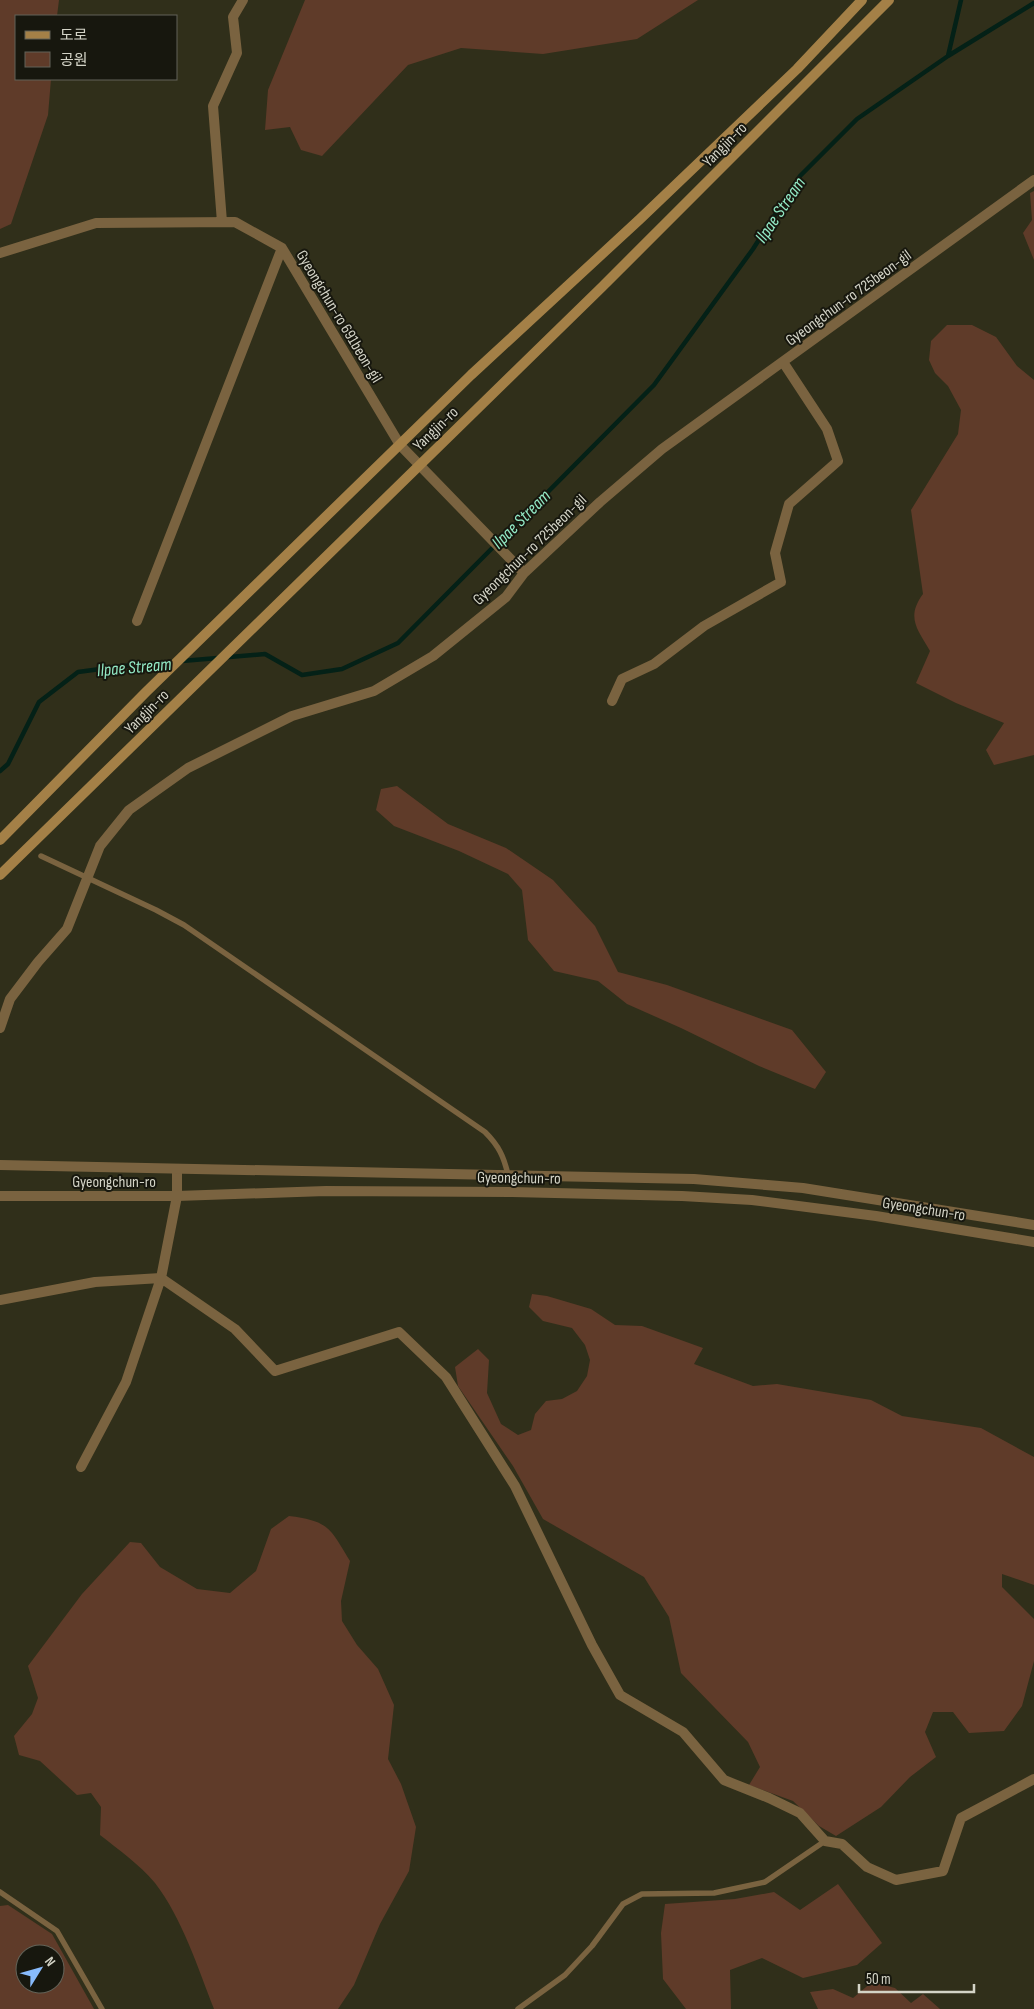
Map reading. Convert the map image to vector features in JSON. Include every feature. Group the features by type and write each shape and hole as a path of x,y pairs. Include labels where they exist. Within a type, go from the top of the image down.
{"main road":[{"name":"Yangjin-ro","path":"0,840 146,692 471,375 558,297 789,76 862,0"},
{"name":"Yangjin-ro","path":"0,875 890,0"}],"street":[{"path":"222,222 213,106 237,53 233,17 243,0"},
{"name":"Gyeongchun-ro 725beon-gil","path":"0,1028 10,1000 38,962 67,930 100,846 129,810 188,768 292,716 374,691 433,656 506,597 521,570 662,449 1034,180"},
{"name":"Gyeongchun-ro 691beon-gil","path":"0,252 96,223 234,222 282,248 400,445 521,570"},
{"path":"137,621 282,248"},
{"path":"612,702 622,679 654,664 704,626 781,582 776,553 789,504 838,461 827,429 783,362"},
{"name":"Gyeongchun-ro","path":"0,1165 694,1179 803,1188 1034,1225"},
{"path":"81,1467 126,1382 161,1278 177,1196 177,1169"},
{"name":"Gyeongchun-ro","path":"0,1196 177,1196 326,1191 512,1192 682,1196 752,1200 876,1216 1034,1242"},
{"path":"0,1300 95,1282 161,1278 235,1329 276,1371 399,1332 446,1377 515,1486 592,1645 620,1695 684,1732 724,1780 800,1813 825,1841 842,1844 867,1867 896,1880 943,1871 961,1818 1034,1779"}],"lane":[{"path":"41,856 88,877 184,925 470,1120 497,1144 504,1155 508,1175"},
{"path":"518,2009 565,1975 592,1946 623,1904 642,1894 714,1893 765,1882 825,1841"},
{"path":"0,1892 57,1930 102,2009"}],"green space":[{"path":"0,0 59,0 57,15 15,15 15,80 51,80 48,115 11,224 0,229"},
{"path":"305,0 698,0 637,39 543,54 461,48 408,65 322,156 301,150 290,127 265,130 268,90"},
{"path":"1034,191 1034,260 1023,233 1032,220 1030,193"},
{"path":"947,325 972,325 996,337 1017,366 1034,380 1034,755 994,765 986,750 1004,723 956,703 916,683 930,651 915,623 914,616 918,602 923,594 911,510 958,434 961,410 948,386 935,373 929,360 931,341"},
{"path":"397,786 448,824 506,848 553,880 595,926 618,972 667,985 792,1030 826,1072 815,1089 759,1066 627,1004 598,981 554,971 528,940 522,890 508,874 459,851 394,826 376,810 381,789"},
{"path":"532,1294 547,1296 591,1309 615,1325 642,1326 703,1348 694,1364 753,1386 777,1384 871,1400 902,1416 981,1428 1034,1457 1034,1585 1002,1574 1002,1587 1034,1619 1034,1661 1022,1706 1004,1731 969,1733 953,1712 933,1712 925,1732 936,1757 910,1777 881,1807 836,1836 819,1826 793,1801 749,1785 760,1767 748,1742 681,1673 669,1617 644,1577 543,1519 513,1466 458,1386 455,1367 478,1349 489,1360 487,1393 501,1424 518,1435 531,1430 535,1414 546,1401 562,1399 577,1391 587,1376 590,1360 585,1345 572,1328 543,1321 529,1307"},
{"path":"289,1516 313,1520 327,1528 338,1541 350,1561 341,1601 342,1621 357,1645 378,1669 394,1705 388,1759 401,1784 416,1827 409,1871 380,1924 354,1985 338,2009 214,2009 189,1944 165,1897 142,1870 100,1835 101,1807 91,1793 77,1795 40,1761 19,1755 14,1736 32,1714 38,1698 28,1666 82,1594 130,1542 141,1543 160,1567 197,1589 230,1593 256,1571 271,1529"},
{"path":"838,1884 882,1943 857,1965 803,1978 762,1958 730,1970 731,2009 686,2009 663,1979 661,1933 665,1904 735,1899 774,1892 800,1910"},
{"path":"8,1905 52,1934 58,1944 15,1944 15,1994 65,1994 65,1957 94,2009 0,2009 0,1906"},
{"path":"872,1982 895,1988 911,2003 923,1994 940,2009 818,2009 810,1992 833,1989 853,1998"}],"waterway":[{"path":"948,56 961,0"},
{"name":"Ilpae Stream","path":"0,771 8,764 39,702 78,672 123,666 265,654 302,675 342,669 398,643 654,385 753,249 800,176 857,119 948,56 1034,3"}]}
